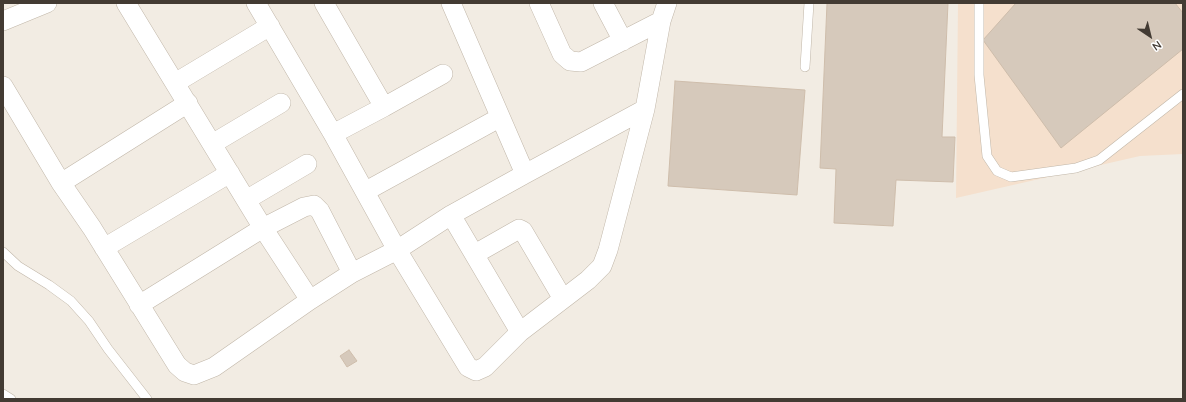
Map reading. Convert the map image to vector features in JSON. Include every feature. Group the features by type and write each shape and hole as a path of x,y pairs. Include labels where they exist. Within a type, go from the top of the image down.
{"street":[{"path":"3,21 47,3"},
{"path":"126,3 263,228 310,300"},
{"path":"256,3 366,191 397,250 468,367 476,371 485,367 520,332 588,280 602,266 608,250 645,109 661,21 667,3"},
{"path":"324,3 384,107"},
{"path":"451,3 499,118 525,174"},
{"path":"539,3 562,54 570,62 582,62 661,21"},
{"path":"604,3 623,41"},
{"path":"175,83 270,26"},
{"path":"333,134 443,74"},
{"path":"3,86 61,183 177,364 185,372 194,375 214,367 310,300 352,273 397,250 452,215 645,109"},
{"path":"61,183 188,103"},
{"path":"212,144 281,103"},
{"path":"366,191 499,118"},
{"path":"246,200 307,164"},
{"path":"104,248 230,173"},
{"path":"139,305 263,228 304,207 314,205 320,211 352,273"},
{"path":"452,215 520,332"},
{"path":"474,254 519,229 523,230 563,299"}],"lane":[{"path":"805,67 809,3"},
{"path":"979,3 979,76 987,156 997,171 1012,177 1076,168 1099,160 1183,94"},
{"path":"3,252 18,266 49,284 70,301 89,321 108,349 147,399"},
{"path":"3,394 11,399"}],"shaded area":[{"path":"958,3 1183,3 1183,154 1140,156 956,198"}],"building":[{"path":"827,3 948,3 942,137 955,137 953,182 896,180 893,226 834,223 836,169 820,168"},
{"path":"1016,3 1175,3 1183,13 1183,49 1061,148 983,40"},
{"path":"675,81 805,90 797,195 668,186"},
{"path":"349,350 357,361 347,367 340,356"}]}
